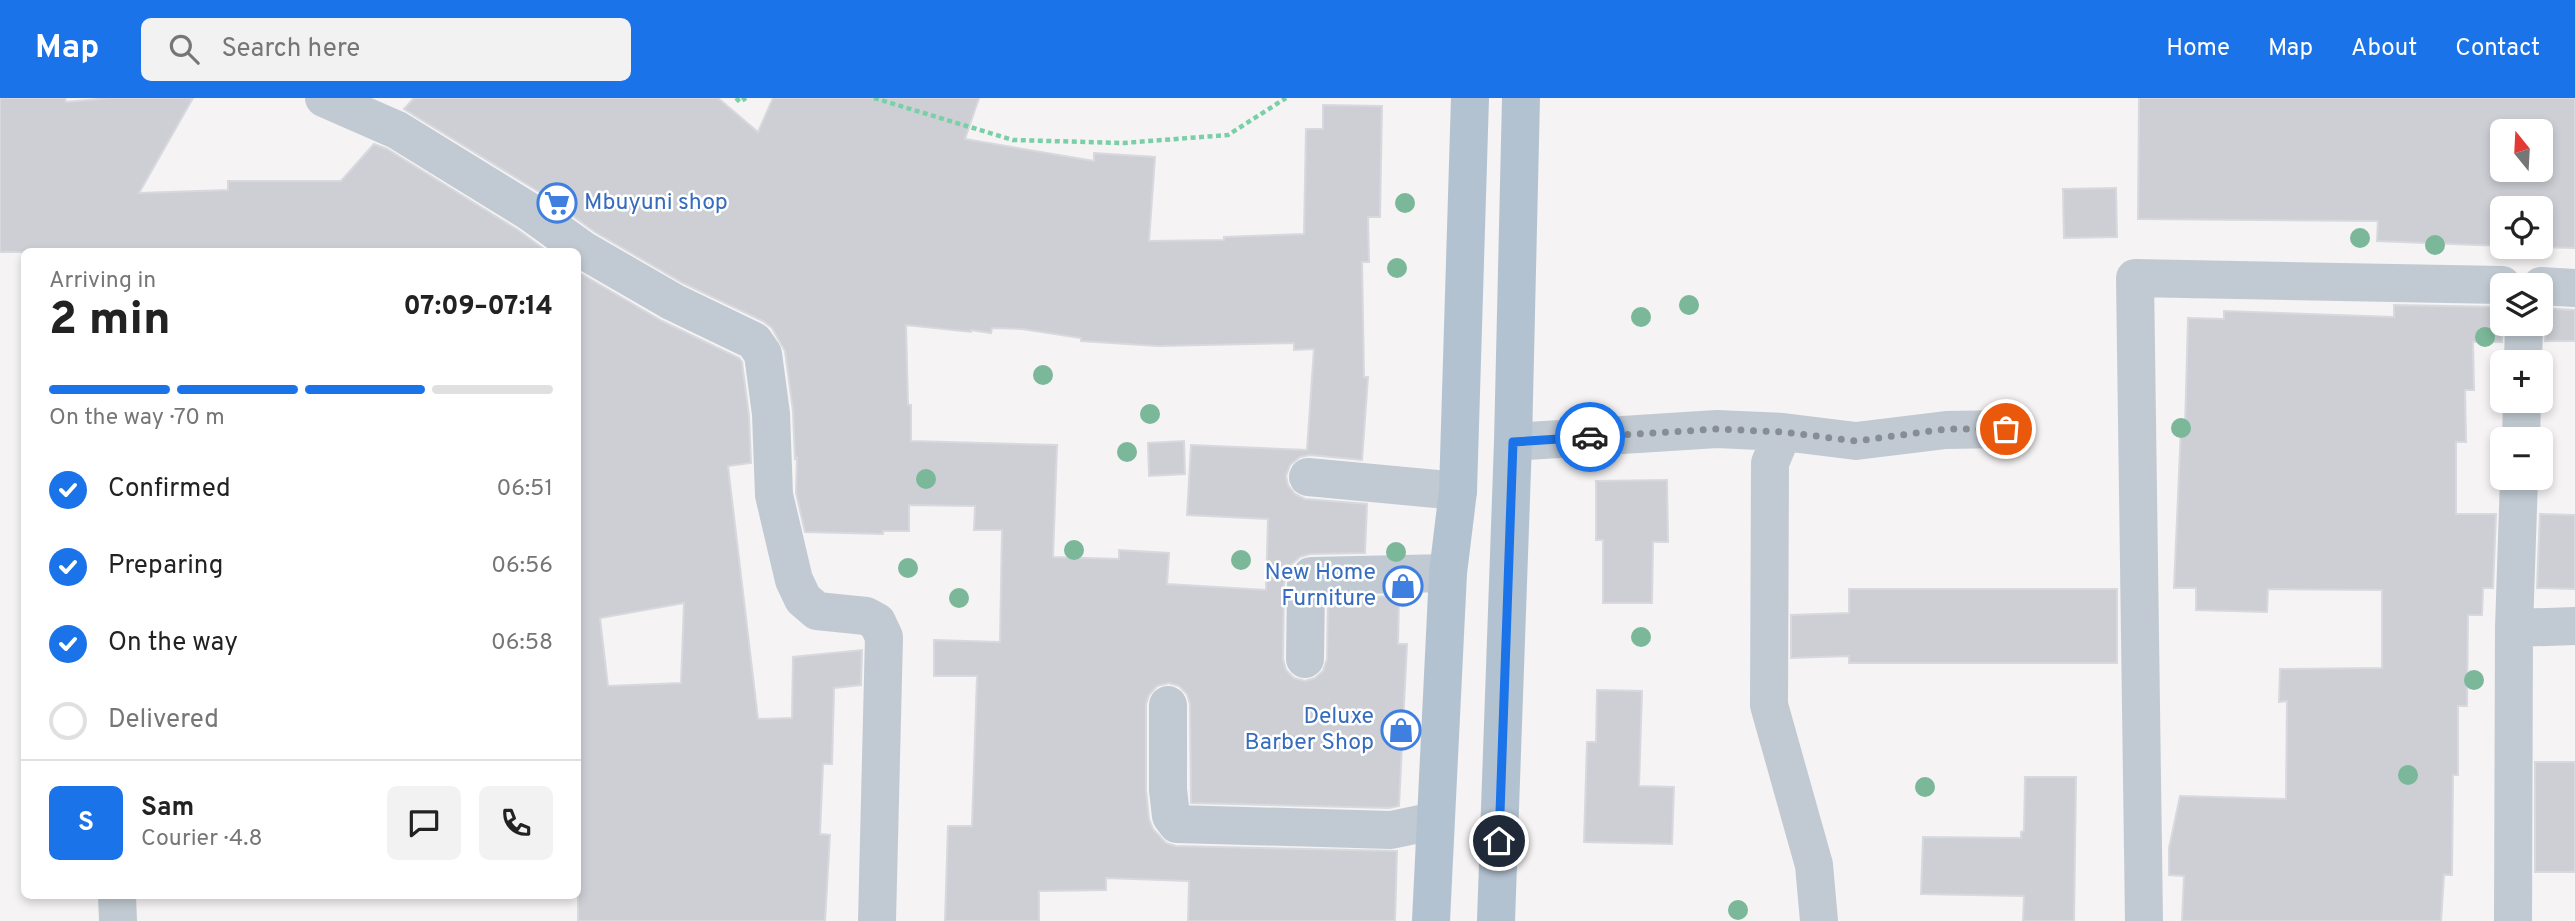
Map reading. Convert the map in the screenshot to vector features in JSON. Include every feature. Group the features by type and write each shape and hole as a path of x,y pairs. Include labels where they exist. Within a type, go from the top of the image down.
{"main road":[{"path":"1431,921 1448,573 1458,491 1470,98"},
{"path":"1496,921 1513,442 1521,98"}],"street":[{"path":"324,98 397,130 530,212 580,248"},
{"path":"581,249 673,302 760,346 771,414 774,495 794,580 809,607 817,611 866,616 877,622 884,637 877,921"},
{"path":"2144,921 2135,278 2490,285"},
{"path":"2553,287 2575,288"},
{"path":"1513,442 1717,429 1783,432 1856,441 1946,429 2006,429"},
{"path":"1783,432 1770,463 1769,705 1814,865 1819,921"},
{"path":"1308,477 1458,491"},
{"path":"2513,921 2514,628 2519,490"},
{"path":"1305,659 1306,584 1311,576 1448,573"},
{"path":"2514,628 2575,626"},
{"path":"1168,705 1168,790 1171,817 1177,824 1391,830 1434,821"},
{"path":"117,899 118,921"}],"path":[{"path":"736,98 740,102 746,98"},
{"path":"874,98 1013,140 1123,143 1228,135 1286,98"}],"building":[{"path":"0,98 65,98 66,102 110,98 193,98 139,193 228,190 228,181 341,181 374,144 387,149 543,248 21,248 21,252 0,252"},
{"path":"414,98 718,98 758,132 773,98 979,98 965,139 1094,161 1094,153 1155,157 1149,241 1224,240 1224,237 1304,234 1306,129 1323,129 1323,105 1382,106 1380,217 1368,217 1369,262 1362,262 1364,377 1368,377 1362,460 1310,455 1300,457 1290,465 1286,476 1288,485 1295,494 1305,499 1367,504 1365,553 1310,554 1300,557 1292,564 1284,584 1283,659 1286,670 1294,678 1305,681 1315,678 1323,671 1327,659 1328,598 1399,596 1398,644 1407,644 1399,806 1389,808 1191,803 1190,704 1187,694 1179,686 1169,683 1157,686 1149,695 1146,704 1146,790 1149,819 1153,829 1166,843 1176,846 1397,851 1395,921 1188,921 1189,881 1106,878 1106,890 1039,891 1039,921 945,921 948,826 972,826 977,676 934,676 934,640 1000,642 1002,530 974,530 975,506 909,505 909,531 883,531 883,534 805,532 796,493 797,458 795,459 793,411 785,351 772,328 763,321 683,283 595,232 541,193 404,109","holes":["906,325 991,333 992,328 1022,329 1081,338 1081,341 1158,346 1294,343 1294,350 1314,349 1307,450 1191,445 1187,515 1268,519 1266,590 1167,584 1169,553 1119,550 1119,559 1053,557 1057,445 911,441"]},
{"path":"2139,98 2575,98 2575,248 2553,247 2553,196 2490,196 2490,246 2377,241 2378,221 2138,219"},
{"path":"2116,188 2117,237 2064,238 2063,189"},
{"path":"581,274 662,321 739,358 742,362 749,416 751,463 728,466 758,719 792,718 793,657 862,650 861,685 834,688 832,764 823,764 820,834 830,835 825,921 578,921 578,899 581,899","holes":["684,603 681,683 608,686 600,618"]},
{"path":"2394,305 2490,307 2490,336 2502,336 2502,342 2473,342 2474,390 2465,390 2466,442 2456,442 2456,514 2496,514 2493,588 2483,588 2482,615 2468,615 2467,706 2458,706 2458,775 2453,775 2452,875 2444,875 2441,921 2182,921 2184,876 2169,875 2169,848 2180,796 2286,799 2287,701 2279,702 2280,669 2382,668 2382,590 2268,589 2267,612 2196,610 2196,588 2174,588 2181,428 2185,428 2188,318 2224,319 2224,311 2394,317"},
{"path":"2553,309 2575,310 2575,341 2545,341 2545,336 2553,336"},
{"path":"1184,441 1185,474 1149,476 1148,443"},
{"path":"1667,480 1668,542 1653,542 1652,603 1603,603 1603,540 1596,540 1596,481"},
{"path":"2540,514 2575,515 2575,589 2537,588"},
{"path":"1849,589 2117,589 2117,663 1849,663 1849,656 1791,658 1791,615 1849,613"},
{"path":"1597,690 1642,691 1639,786 1674,787 1672,844 1584,842 1587,742 1596,742"},
{"path":"2535,762 2575,762 2575,872 2535,872"},
{"path":"2025,777 2076,777 2074,921 2023,921 2024,896 1921,894 1923,837 2021,838 2021,832 2024,831"}],"way so far":[{"path":"1590,437 1717,429 1783,432 1856,441 1946,429 2006,429"}],"place":[{"name":"Mbuyuni shop","path":"557,203"},
{"name":"New Home Furniture","path":"1403,586"},
{"name":"Deluxe Barber Shop","path":"1401,730"}],"route":[{"path":"1499,841 1513,442 1590,437"}]}
